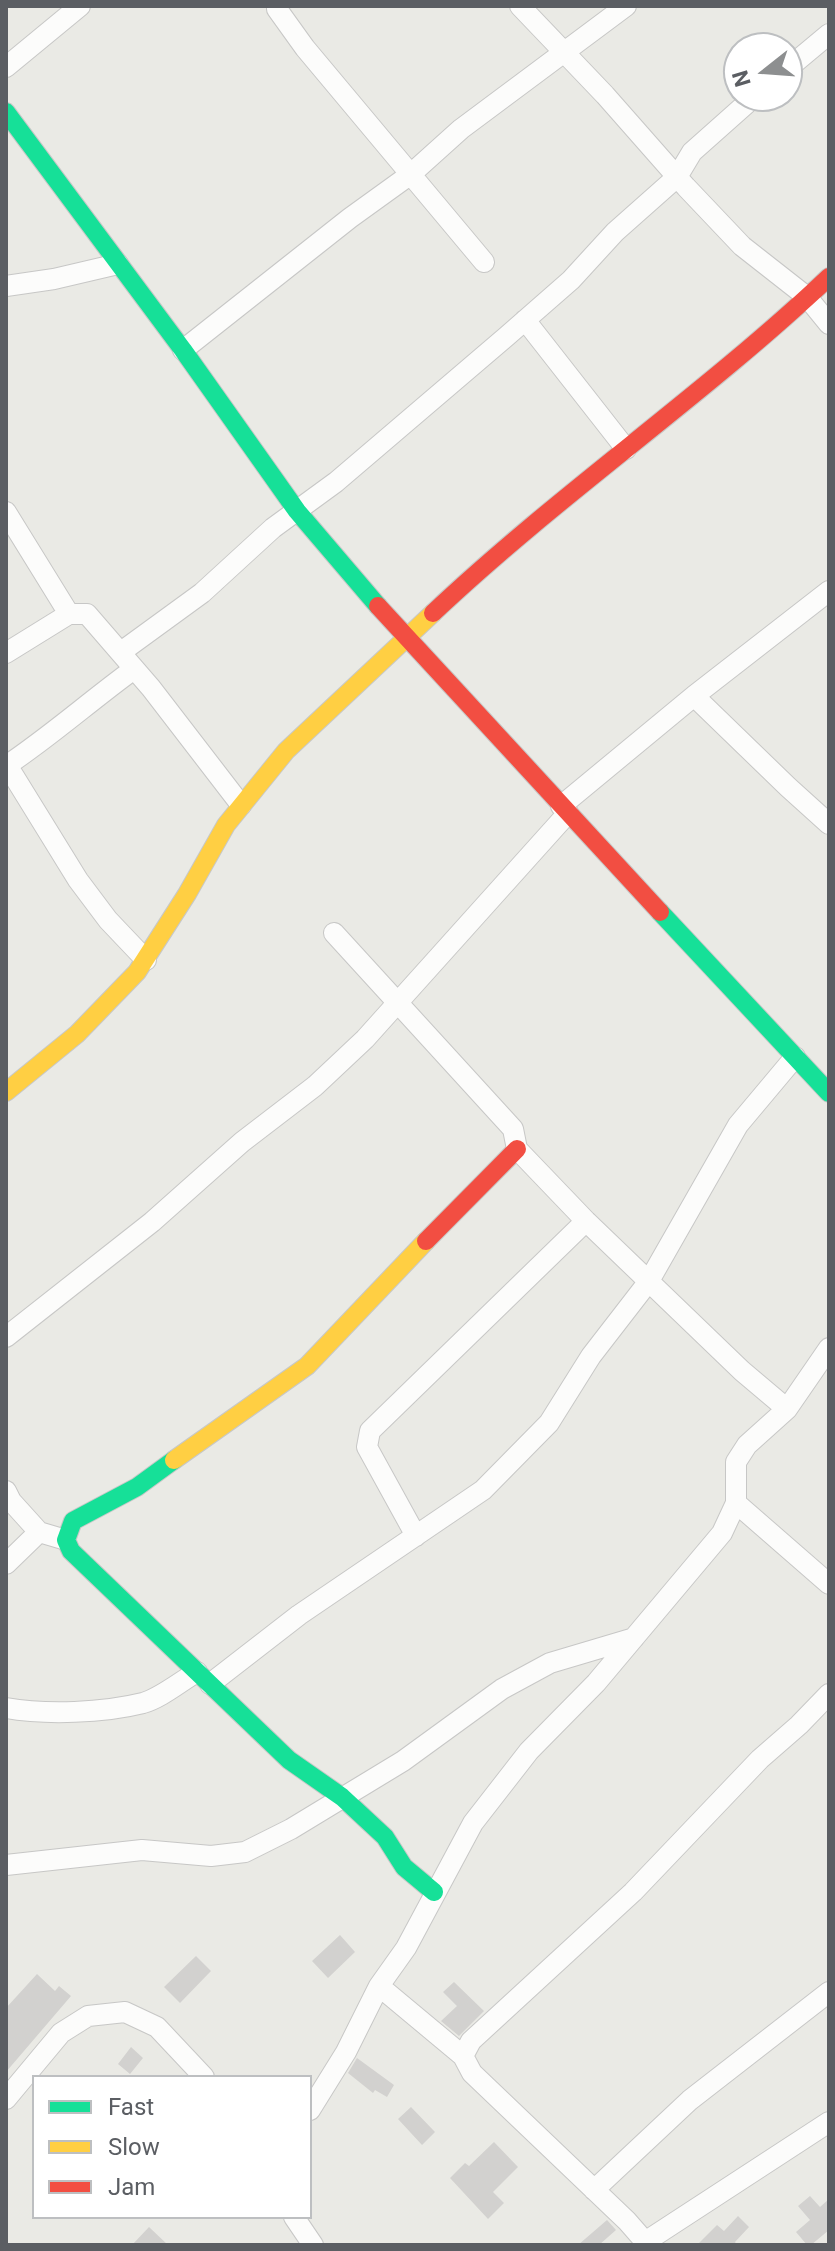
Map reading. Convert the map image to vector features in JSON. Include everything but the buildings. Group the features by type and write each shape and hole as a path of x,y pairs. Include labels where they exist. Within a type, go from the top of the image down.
{"street":[{"path":"6,67 80,6"},
{"path":"520,6 742,246 807,297 829,324"},
{"path":"183,350 350,218 411,174 461,129 626,6"},
{"path":"277,9 305,48 484,262"},
{"path":"803,56 829,34"},
{"path":"6,112 183,350 297,511 406,640 829,1093"},
{"path":"121,652 202,593 273,528 336,482 571,280 615,232 677,177 692,152 737,112"},
{"path":"6,286 118,264"},
{"path":"6,1092 77,1034 137,972 241,805 286,751 490,559 780,323 829,277"},
{"path":"525,320 626,449"},
{"path":"6,512 69,614"},
{"path":"6,1337 152,1222 242,1142 315,1086 399,1004 564,810 694,696 829,591"},
{"path":"6,653 69,614 87,614 121,652 241,805"},
{"path":"134,669 86,704 68,723 6,766 78,880 108,920 146,960"},
{"path":"694,696 829,824"},
{"path":"334,933 513,1129 517,1149 586,1221 742,1371 787,1409"},
{"path":"6,1708 34,1712 145,1702 204,1678 483,1490 549,1423 591,1356 649,1281 738,1125 795,1057"},
{"path":"434,1892 404,1867 385,1837 342,1797 289,1760 71,1551 66,1540 73,1521 137,1487 307,1366 517,1149"},
{"path":"416,1536 367,1447 370,1431 440,1359 586,1221"},
{"path":"312,2107 346,2052 379,1986 406,1948 473,1823 529,1751 636,1638 722,1533 736,1503 736,1462 747,1445 787,1409 829,1348"},
{"path":"6,1491 39,1532 66,1540"},
{"path":"736,1503 829,1584"},
{"path":"6,1564 39,1532"},
{"path":"6,1865 142,1850 211,1856 245,1852 291,1829 403,1761 502,1689 550,1663 636,1638"},
{"path":"463,2056 471,2041 633,1892 760,1759 829,1694"},
{"path":"379,1986 463,2056 472,2073 647,2244 829,2122"},
{"path":"594,2190 690,2100 829,1992"},
{"path":"6,2099 61,2033 88,2016 125,2012 157,2027 202,2075"},
{"path":"295,2219 313,2245"}],"traffic: fast":[{"path":"6,112 183,350 297,511 378,606"},
{"path":"660,912 829,1093"},
{"path":"174,1460 137,1487 73,1521 66,1540 71,1551 289,1760 342,1797 385,1837 404,1867 434,1892"}],"traffic: slow":[{"path":"6,1092 77,1034 137,972 226,825 286,751 433,613"},
{"path":"174,1460 307,1366 426,1241"}],"traffic: jam":[{"path":"433,613 530,527 732,363 829,277"},
{"path":"378,606 660,912"},
{"path":"426,1241 517,1149"}]}
